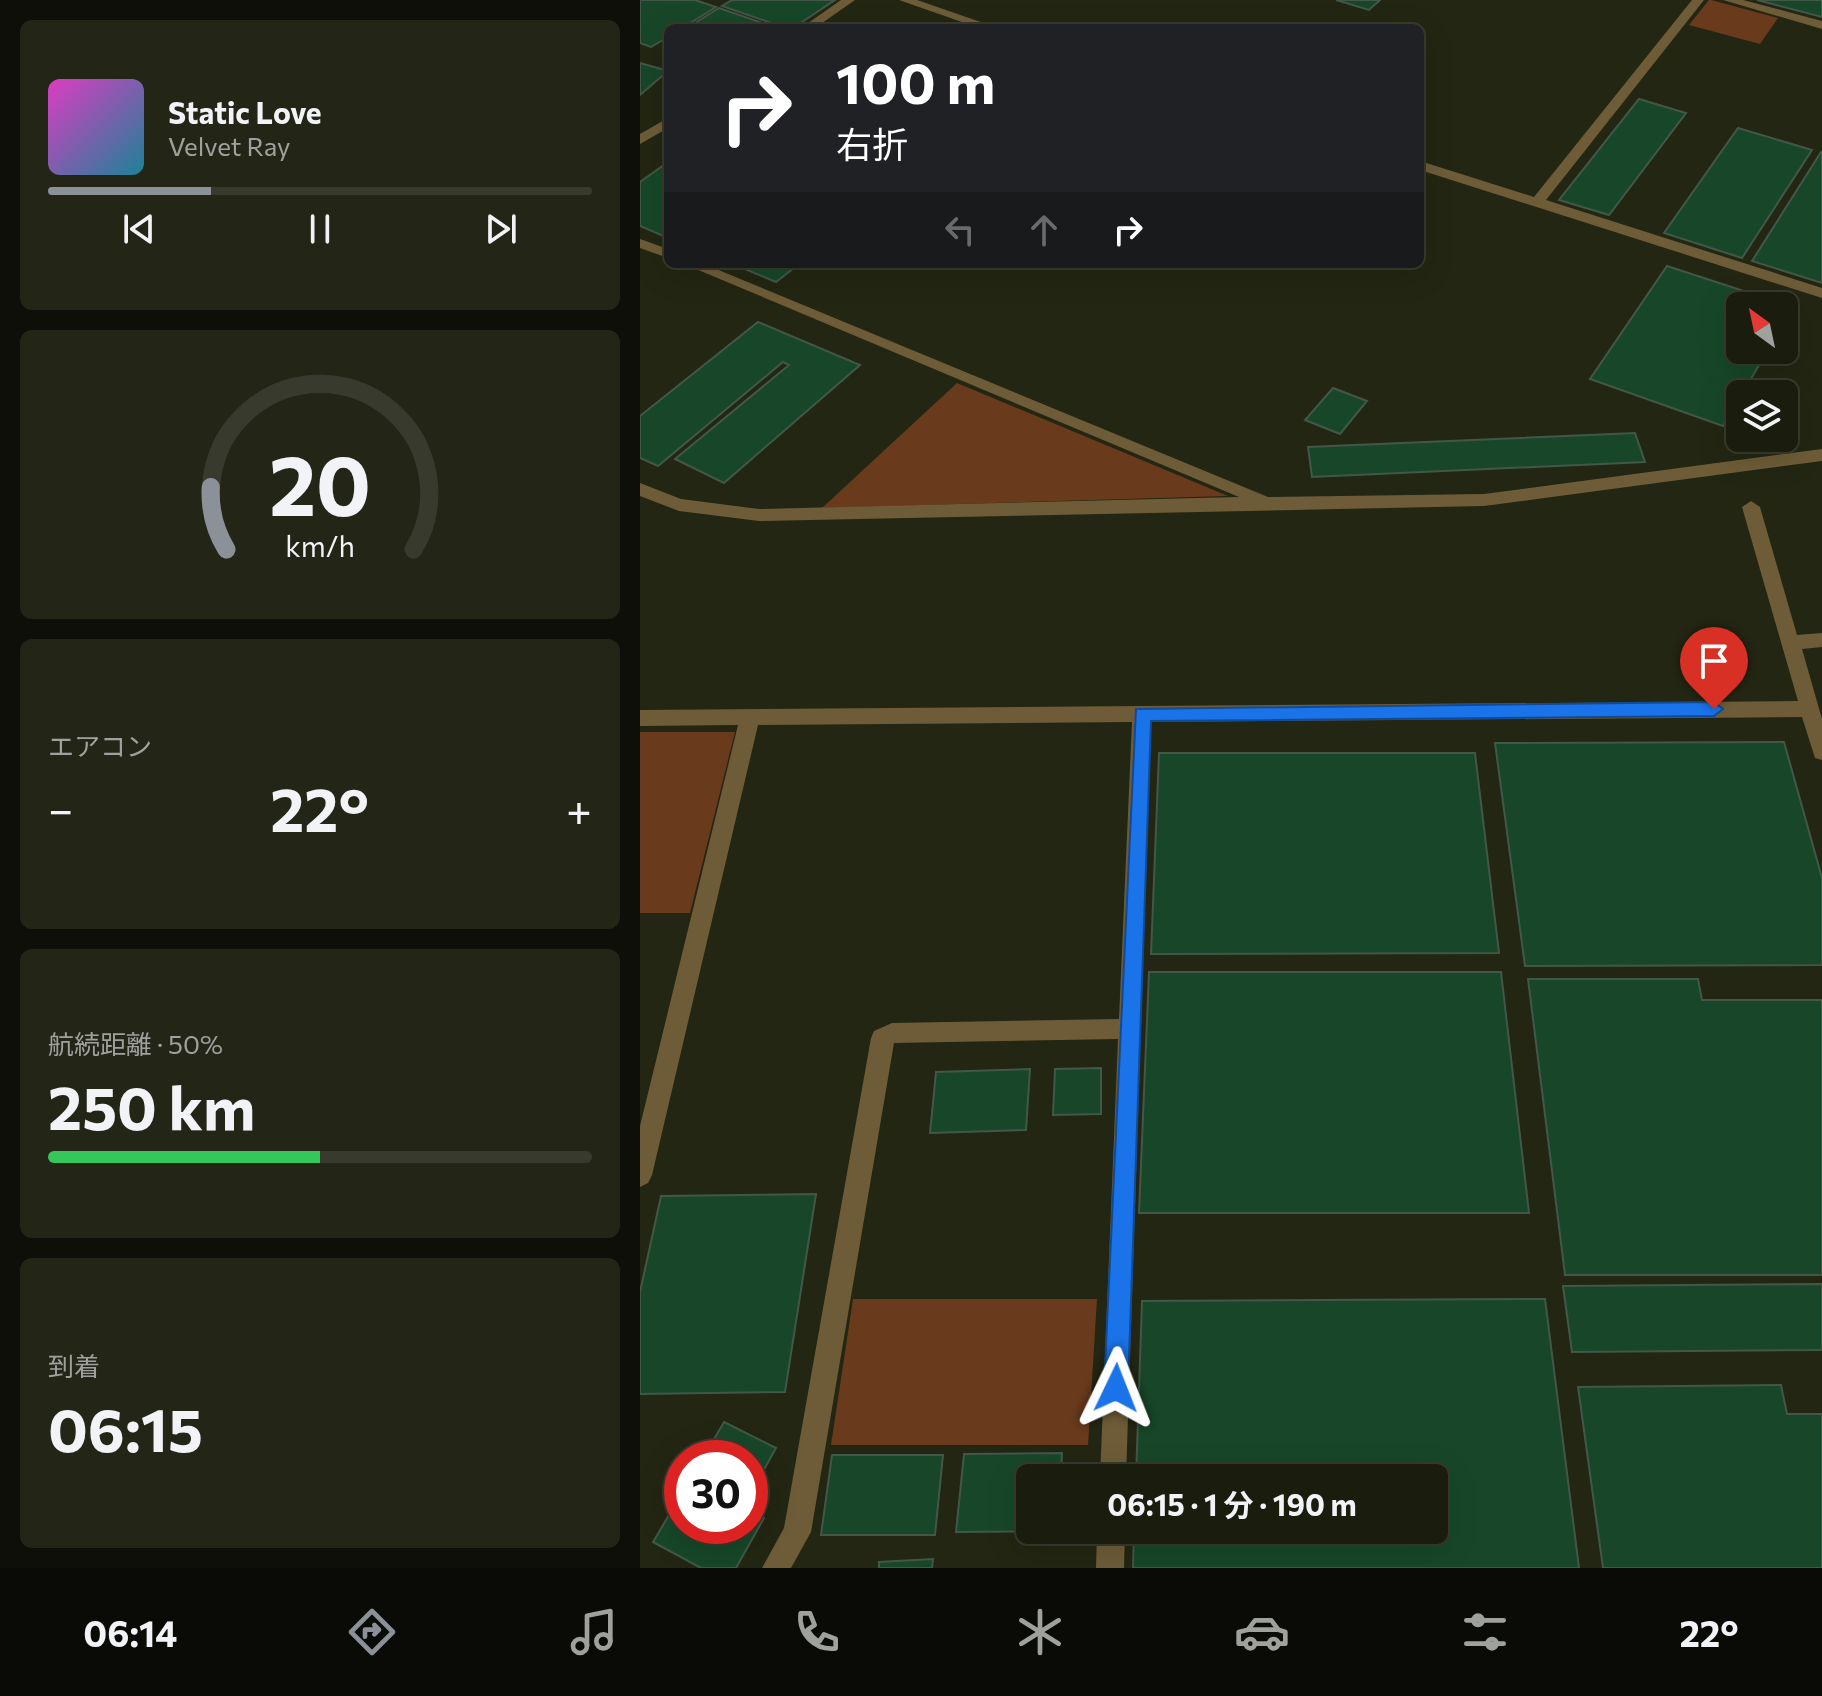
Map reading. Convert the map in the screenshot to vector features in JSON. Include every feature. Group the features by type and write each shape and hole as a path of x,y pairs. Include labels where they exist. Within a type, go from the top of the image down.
{"street":[{"path":"813,24 849,0"},
{"path":"905,0 980,24"},
{"path":"1536,203 1698,0"},
{"path":"1729,0 1822,25"},
{"path":"640,140 664,125"},
{"path":"1424,166 1822,293"},
{"path":"640,243 664,252"},
{"path":"701,268 1271,504"},
{"path":"640,489 679,505 759,515 1484,500 1822,455"},
{"path":"1751,507 1793,643 1822,752"},
{"path":"1793,643 1822,640"},
{"path":"640,718 1809,709"},
{"path":"1113,1464 1142,714"},
{"path":"640,1175 750,717"},
{"path":"776,1568 797,1532 882,1038 892,1033 1129,1029"},
{"path":"1110,1568 1111,1544"}],"shaded area":[{"path":"1709,0 1778,18 1760,44 1689,25"},
{"path":"957,383 1228,496 822,508"},
{"path":"640,732 735,732 690,913 640,913"},
{"path":"853,1299 1097,1299 1088,1445 831,1445"}],"building":[{"path":"640,0 695,0 716,7 688,24 664,24 664,39 651,47 640,43"},
{"path":"732,0 835,0 799,24 774,24 722,6"},
{"path":"1336,0 1380,0 1369,10"},
{"path":"1757,0 1822,0 1822,17"},
{"path":"719,8 765,24 693,24"},
{"path":"640,63 664,70 664,74 640,95"},
{"path":"1639,99 1686,113 1609,215 1559,200"},
{"path":"1738,128 1812,150 1742,258 1664,233"},
{"path":"1822,153 1822,283 1752,261"},
{"path":"664,165 664,236 640,226 640,182"},
{"path":"1667,266 1747,292 1726,292 1726,364 1760,364 1750,380 1726,380 1726,421 1723,426 1590,379"},
{"path":"743,268 794,268 776,282"},
{"path":"758,322 860,365 724,483 675,459 789,365 783,362 658,466 640,458 640,416"},
{"path":"1333,388 1367,401 1340,434 1305,420"},
{"path":"1635,433 1645,462 1312,477 1308,447"},
{"path":"1784,742 1822,878 1822,965 1525,966 1495,743"},
{"path":"1159,753 1475,753 1499,953 1151,954"},
{"path":"1149,972 1501,972 1529,1213 1139,1213"},
{"path":"1528,979 1698,979 1702,1000 1822,1000 1822,1275 1565,1275"},
{"path":"1101,1068 1101,1114 1053,1115 1055,1069"},
{"path":"1030,1069 1026,1130 930,1133 936,1072"},
{"path":"816,1194 785,1392 640,1394 640,1292 661,1196"},
{"path":"1822,1284 1822,1350 1572,1352 1563,1286"},
{"path":"1545,1299 1579,1568 1133,1568 1134,1544 1448,1544 1448,1464 1136,1464 1142,1301"},
{"path":"1781,1385 1787,1414 1822,1414 1822,1568 1603,1568 1578,1387"},
{"path":"724,1422 760,1440 714,1440"},
{"path":"768,1444 776,1448 768,1462"},
{"path":"1062,1453 1062,1464 1016,1464 1016,1531 956,1532 964,1454"},
{"path":"832,1455 943,1455 935,1535 821,1535"},
{"path":"664,1523 664,1544 749,1544 736,1568 701,1568 653,1542"},
{"path":"933,1559 932,1568 879,1568 879,1562"}],"route":[{"path":"1116,1388 1142,714 1714,709"}]}
